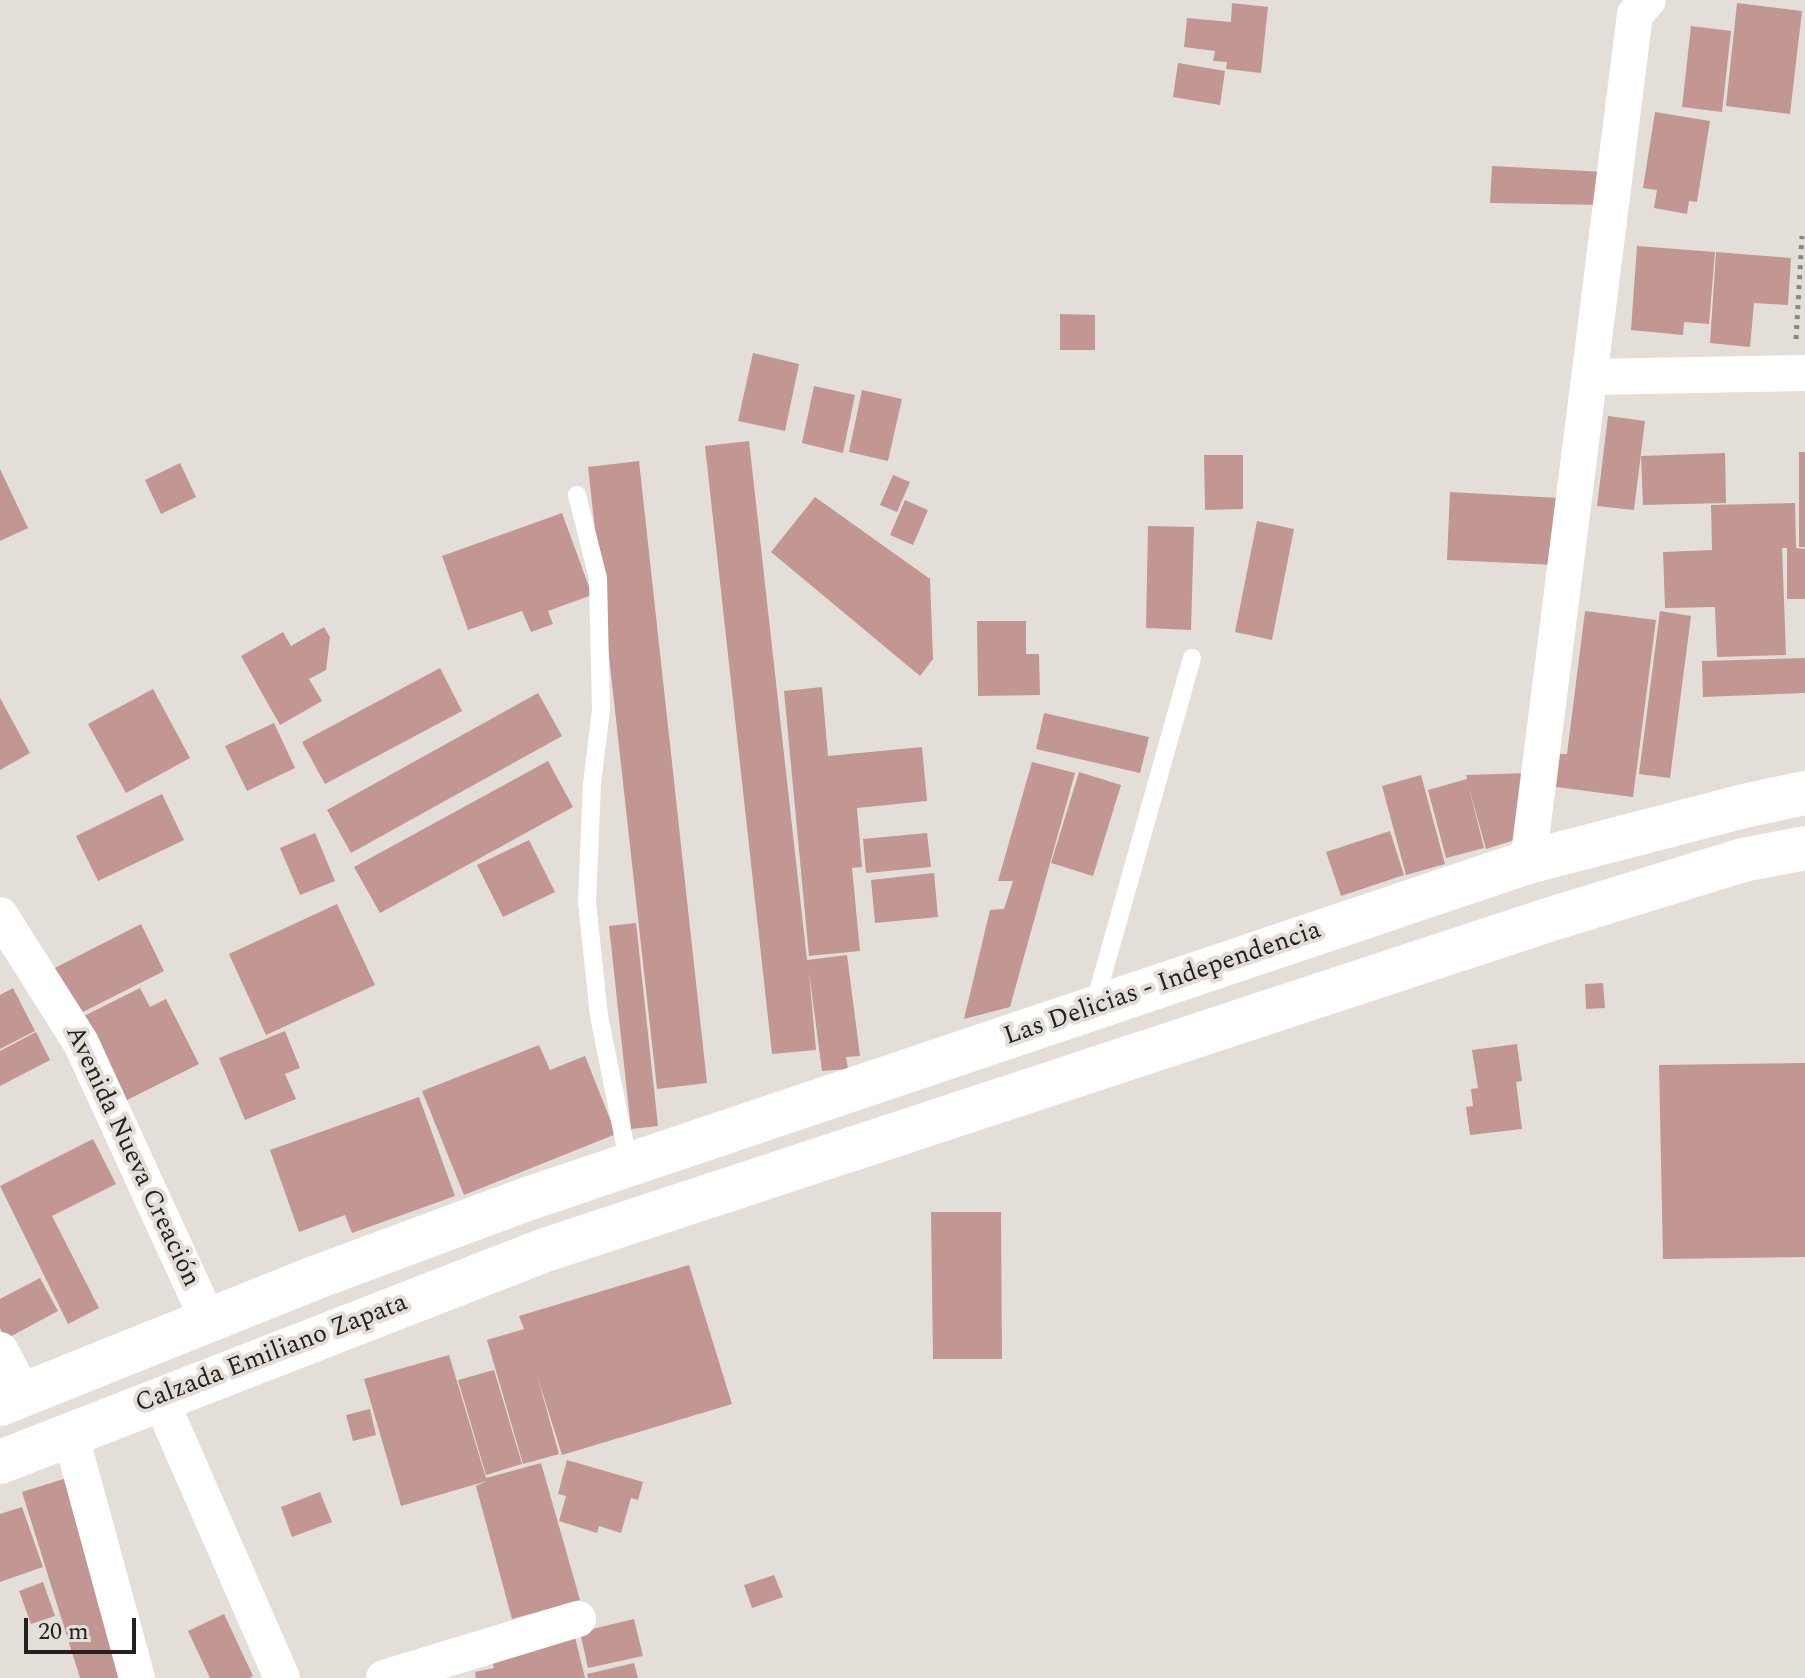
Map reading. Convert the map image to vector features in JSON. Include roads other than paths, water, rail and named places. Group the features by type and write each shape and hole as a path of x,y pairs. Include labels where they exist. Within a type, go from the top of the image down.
{"main road":[{"name":"Las Delicias - Independencia","path":"208,1320 527,1199 1528,862 1805,793"},
{"path":"702,1141 716,1194 1545,921 1743,860 1805,848"},
{"name":"Calzada Emiliano Zapata","path":"0,1462 545,1250 716,1194"},
{"path":"12,1399 208,1320"}],"street":[{"path":"1528,862 1635,14 1648,0"},
{"path":"1590,377 1799,373"},
{"name":"Avenida Nueva Creación","path":"0,915 81,1043 208,1320"},
{"path":"0,1350 12,1399"},
{"path":"160,1399 282,1678"},
{"path":"70,1433 137,1678"},
{"path":"384,1678 578,1619"}],"lane":[{"path":"577,495 598,578 601,710 592,784 587,902 599,1016 629,1165"},
{"path":"1093,1009 1192,658"}]}
